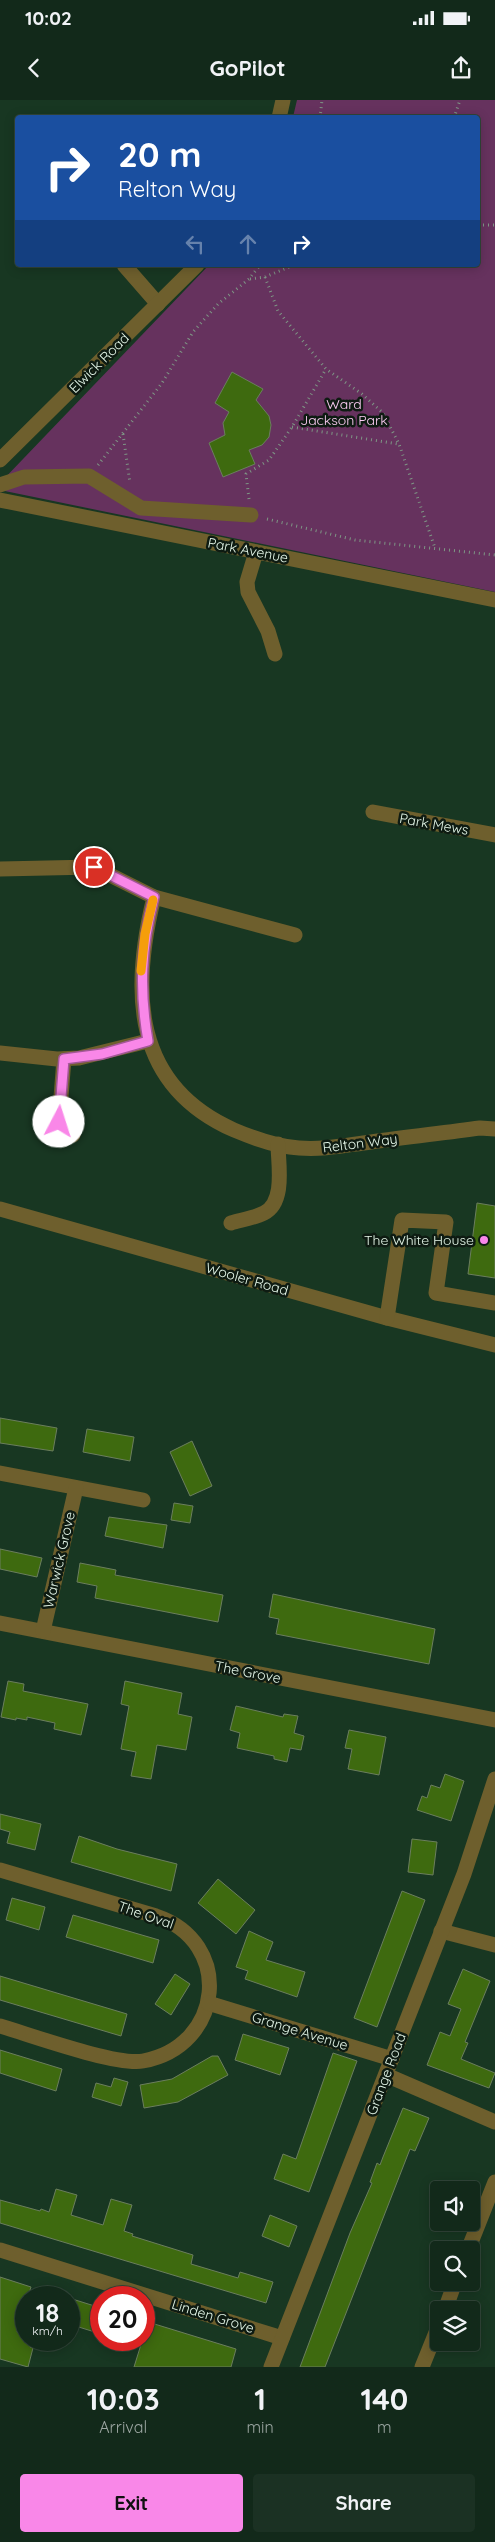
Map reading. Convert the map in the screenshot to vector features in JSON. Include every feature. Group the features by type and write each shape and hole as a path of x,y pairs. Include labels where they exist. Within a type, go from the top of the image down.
{"street":[{"path":"280,115 283,100"},
{"path":"126,267 158,304"},
{"name":"Elwick Road","path":"0,460 195,267"},
{"path":"0,485 24,477 89,476 141,508 251,515"},
{"name":"Park Avenue","path":"0,500 495,600"},
{"path":"256,552 247,582 248,592 264,622 275,654"},
{"name":"Park Mews","path":"373,812 495,835"},
{"path":"0,869 94,867 154,897 295,935"},
{"name":"Relton Way","path":"154,897 145,934 141,971 142,1006 148,1041 170,1080 189,1103 215,1122 250,1137 297,1148 329,1148 480,1128 495,1129"},
{"path":"0,1053 64,1059 102,1054 148,1041"},
{"path":"64,1059 59,1122 61,1128 72,1135"},
{"path":"231,1223 264,1213 275,1202 278,1186 278,1144"},
{"name":"Wooler Road","path":"0,1209 387,1318 495,1345"},
{"path":"387,1318 402,1220 446,1222 436,1293 495,1303"},
{"path":"0,1474 143,1500"},
{"name":"Warwick Grove","path":"43,1631 76,1488"},
{"name":"The Grove","path":"0,1623 495,1720"},
{"name":"Grange Road","path":"271,2367 470,1858 495,1779"},
{"name":"The Oval","path":"0,1870 156,1916 178,1925 197,1944 205,1959 210,1981 208,2003 202,2020 191,2037 174,2050 142,2061 113,2059 0,2026"},
{"path":"441,1931 495,1945"},
{"name":"Grange Avenue","path":"208,2003 392,2059"},
{"path":"386,2075 495,2122"},
{"path":"472,2241 495,2182"},
{"name":"Linden Grove","path":"0,2250 282,2338"},
{"path":"422,2367 430,2347"}],"path":[{"path":"320,115 322,100"},
{"path":"455,115 460,100"},
{"path":"480,225 495,225"},
{"path":"89,476 162,383 192,332 218,304 249,279 258,267"},
{"path":"249,279 265,277 289,267"},
{"path":"265,277 278,311 326,369 362,394 383,413 398,444 435,548"},
{"path":"326,369 292,427 269,460 246,474 251,515 355,540 495,555"},
{"path":"292,427 398,444"},
{"path":"123,434 133,503"}],"green space":[{"name":"Ward Jackson Park","path":"297,100 495,100 495,592 0,490 0,483 207,267 480,267 480,115 293,115"}],"building":[{"path":"232,372 263,389 256,400 269,416 271,425 269,437 262,445 249,450 255,464 223,477 209,443 225,435 223,423 229,412 215,403"},
{"name":"The White House","path":"477,1203 495,1206 495,1278 468,1274"},
{"path":"0,1418 57,1428 53,1451 0,1443"},
{"path":"87,1429 134,1437 130,1461 83,1452"},
{"path":"192,1441 212,1486 190,1496 170,1452"},
{"path":"174,1503 193,1506 190,1523 171,1520"},
{"path":"109,1517 167,1525 163,1548 105,1536"},
{"path":"0,1549 42,1558 37,1577 0,1569"},
{"path":"80,1563 116,1570 115,1575 223,1595 218,1622 95,1598 97,1586 77,1582"},
{"path":"273,1594 435,1629 429,1664 276,1634 279,1619 269,1617"},
{"path":"8,1681 24,1684 23,1691 88,1704 81,1735 54,1729 55,1723 27,1717 27,1720 16,1718 16,1720 1,1717"},
{"path":"125,1681 182,1693 178,1714 192,1717 186,1750 157,1745 151,1779 131,1776 136,1752 121,1749 129,1706 121,1704"},
{"path":"236,1706 283,1717 284,1714 298,1716 294,1733 304,1736 301,1750 290,1748 287,1762 274,1759 274,1756 237,1748 240,1733 230,1730"},
{"path":"349,1730 386,1737 379,1775 348,1769 352,1749 345,1748"},
{"path":"445,1774 464,1781 451,1821 417,1810 422,1796 427,1798 431,1785 440,1788"},
{"path":"0,1814 41,1824 35,1850 7,1843 10,1832 0,1829"},
{"path":"79,1836 117,1849 177,1864 171,1891 71,1862"},
{"path":"412,1839 437,1842 433,1875 408,1872"},
{"path":"218,1879 255,1910 236,1934 198,1903"},
{"path":"402,1891 425,1900 377,2027 354,2018"},
{"path":"12,1898 45,1907 39,1930 6,1920"},
{"path":"73,1915 159,1940 153,1963 66,1937"},
{"path":"249,1931 273,1942 266,1960 305,1972 297,1997 245,1979 248,1971 236,1967"},
{"path":"463,1969 490,1981 465,2042 468,2043 461,2059 495,2073 489,2088 427,2065 440,2032 450,2036 461,2009 448,2004"},
{"path":"175,1974 190,1984 171,2015 155,2004"},
{"path":"0,1976 127,2014 121,2036 0,2000"},
{"path":"243,2034 289,2048 280,2075 235,2060"},
{"path":"0,2050 62,2069 56,2091 0,2073"},
{"path":"333,2053 357,2061 309,2192 274,2179 283,2154 296,2159"},
{"path":"212,2056 218,2056 228,2075 178,2102 144,2108 140,2085 172,2079"},
{"path":"114,2078 128,2082 121,2106 92,2097 96,2083 111,2087"},
{"path":"403,2108 429,2118 415,2151 410,2149 325,2367 300,2367 350,2233 372,2183 370,2182 377,2163 380,2165"},
{"path":"56,2189 77,2195 71,2215 103,2225 111,2199 132,2205 124,2231 133,2234 132,2236 193,2255 191,2264 238,2278 240,2272 273,2282 266,2303 0,2223 0,2200 49,2212"},
{"path":"270,2215 297,2226 289,2247 262,2236"},
{"path":"0,2277 28,2286 15,2286 15,2351 32,2351 28,2367 0,2359"},
{"path":"80,2301 90,2305 90,2331 80,2327"},
{"path":"155,2324 236,2349 231,2367 134,2367 139,2351 155,2351"}],"slow traffic":[{"path":"141,971 145,934 153,900"}],"place":[{"name":"The White House","path":"484,1240"}],"route":[{"path":"59,1122 64,1059 102,1054 148,1041 142,1006 141,971 145,934 154,897 94,867"}]}
